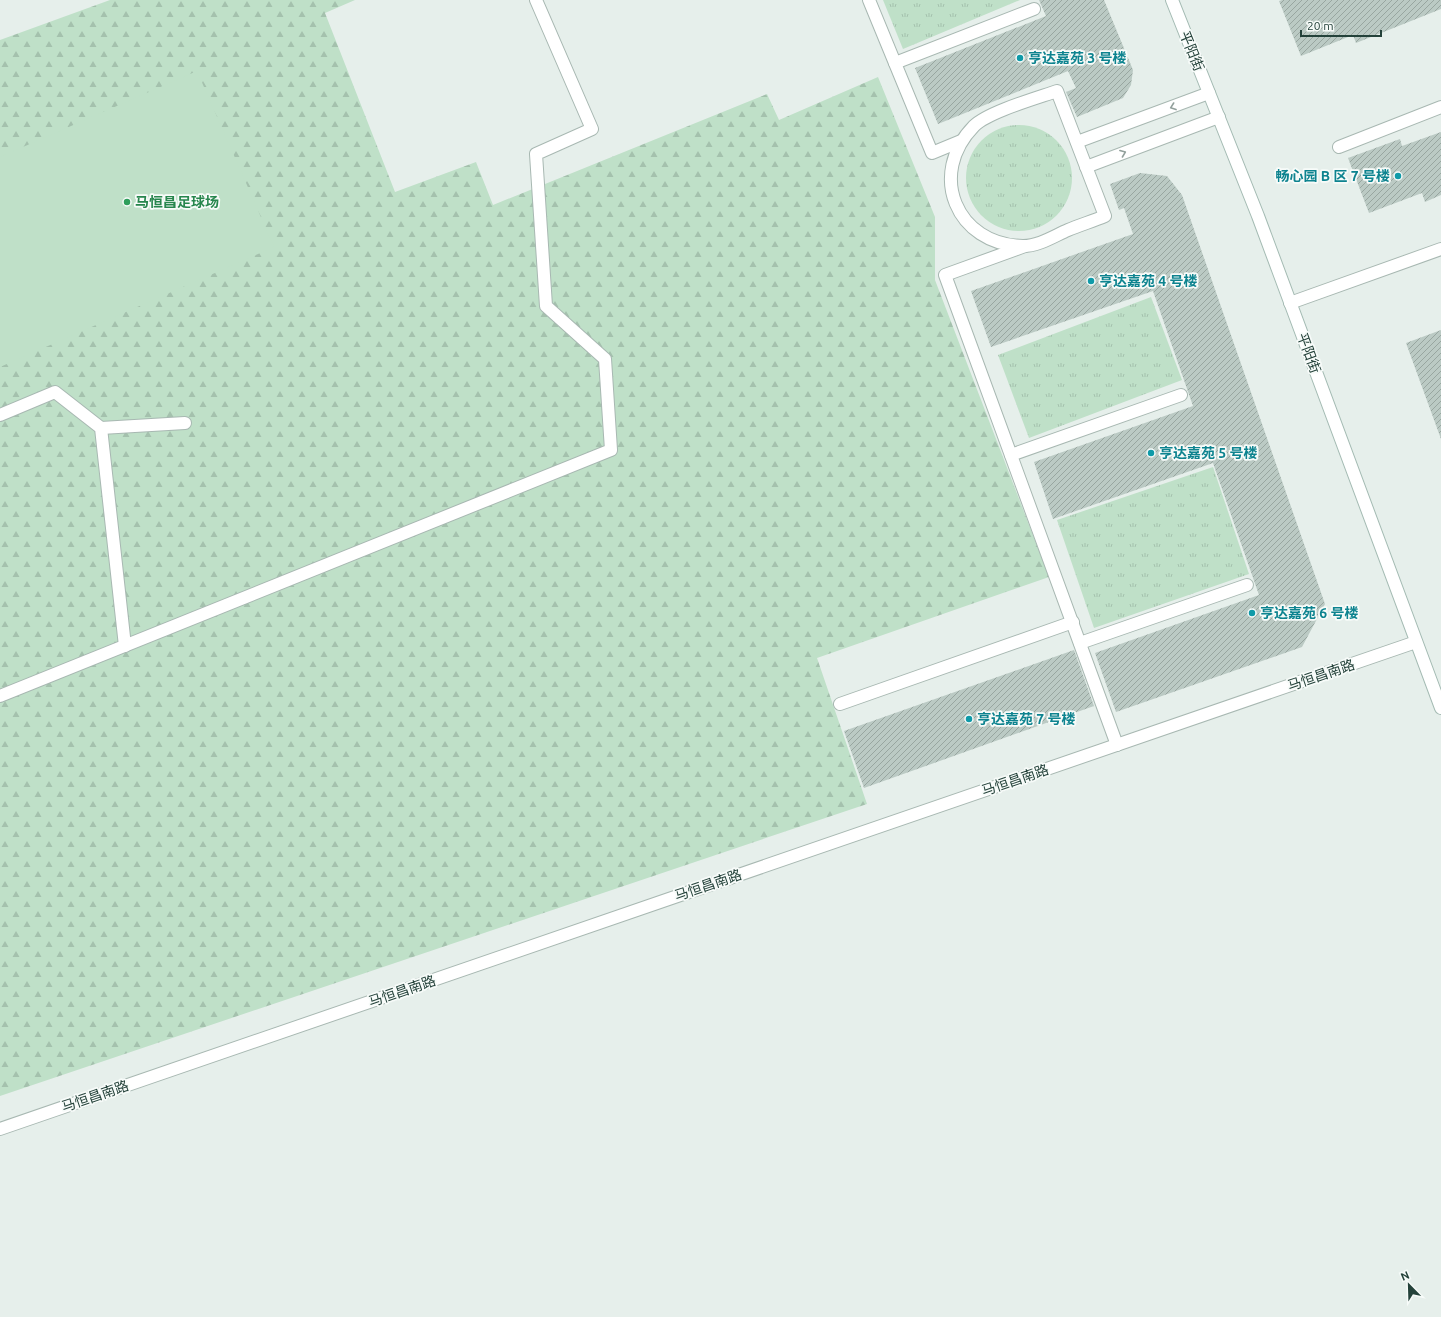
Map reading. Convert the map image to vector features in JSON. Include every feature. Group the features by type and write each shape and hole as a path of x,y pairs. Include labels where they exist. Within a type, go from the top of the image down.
{"street":[{"path":"0,696 611,450 605,360 546,306 536,154 592,129 536,0"},
{"path":"869,0 932,153 961,141"},
{"name":"平阳街","path":"1172,0 1258,216 1441,708"},
{"path":"895,63 1034,10"},
{"path":"1025,246 1003,244 983,236 966,222 955,203 950,182 952,161 961,141 976,125 994,114 1058,90 1076,142 1105,216 1067,230 1046,240 1025,246 945,275 1118,744"},
{"path":"1076,142 1209,94"},
{"path":"1339,147 1441,107"},
{"path":"1086,167 1218,117"},
{"path":"1290,303 1441,249"},
{"path":"0,415 55,392 101,428 185,423"},
{"path":"1011,455 1181,395"},
{"path":"101,428 125,646"},
{"path":"1080,643 1246,585"},
{"path":"840,704 1073,622"},
{"name":"马恒昌南路","path":"0,1129 1416,642"}],"green space":[{"path":"110,0 355,0 325,13 395,192 476,162 493,205 767,94 779,120 878,77 935,217 935,280 1049,577 817,658 867,804 0,1096 0,40"},
{"path":"883,0 1020,0 903,49"},
{"name":"马恒昌足球场","path":"197,71 274,247 0,367 0,157"},
{"path":"1019,125 1039,129 1056,141 1068,158 1072,178 1068,198 1056,215 1039,227 1019,231 999,227 982,215 970,198 966,178 970,158 982,141 999,129"},
{"path":"1151,297 1182,380 1029,438 998,355"},
{"path":"1213,467 1249,574 1094,628 1057,520"}],"building":[{"name":"亨达嘉苑 3 号楼","path":"1039,0 1104,0 1133,70 1131,85 1123,98 1077,117 1066,92 1076,88 1068,71 938,124 915,68 1046,16"},
{"path":"1441,0 1441,9 1356,43 1353,35 1301,56 1279,1"},
{"name":"畅心园 B 区 7 号楼","path":"1441,132 1441,195 1425,202 1422,193 1369,213 1348,158 1400,139 1402,146"},
{"path":"1140,173 1167,176 1182,195 1325,604 1302,647 1116,712 1095,653 1259,595 1213,463 1053,519 1034,462 1193,406 1153,291 991,347 971,291 1133,234 1124,208 1119,210 1110,184"},
{"path":"1441,330 1441,439 1406,343"},
{"name":"亨达嘉苑 7 号楼","path":"1074,650 1094,706 864,788 844,731"}],"place":[{"name":"亨达嘉苑 3 号楼","path":"1020,58"},
{"name":"畅心园 B 区 7 号楼","path":"1398,176"},
{"name":"马恒昌足球场","path":"127,202"},
{"name":"亨达嘉苑 4 号楼","path":"1091,281"},
{"name":"亨达嘉苑 5 号楼","path":"1151,453"},
{"name":"亨达嘉苑 6 号楼","path":"1252,613"},
{"name":"亨达嘉苑 7 号楼","path":"969,719"}]}
